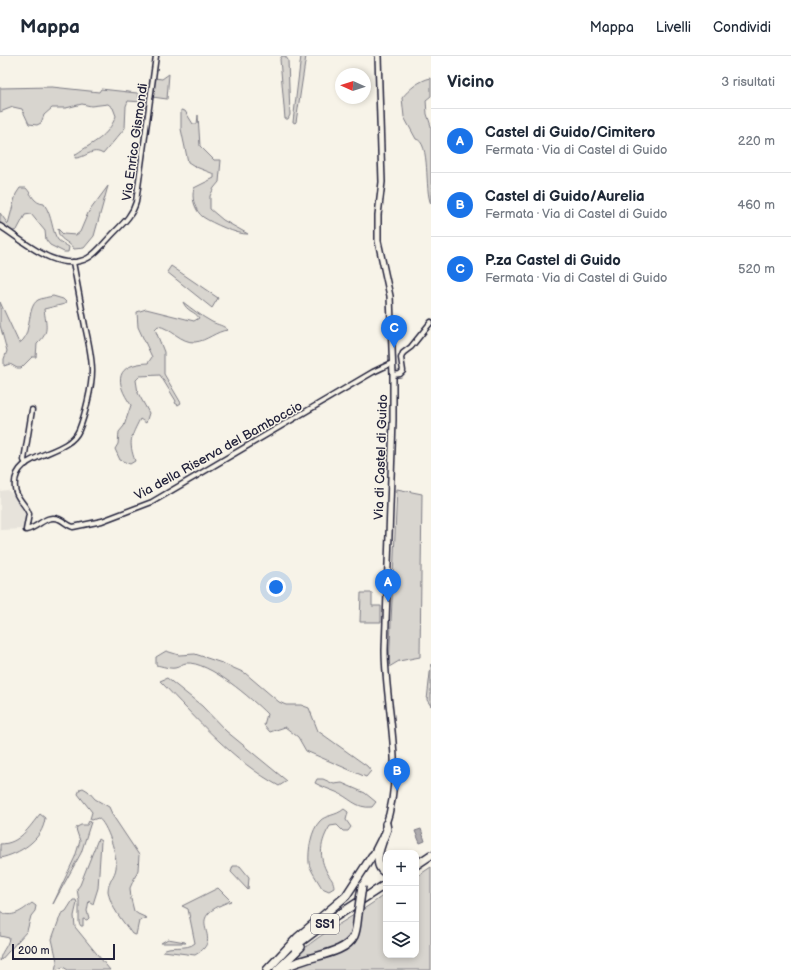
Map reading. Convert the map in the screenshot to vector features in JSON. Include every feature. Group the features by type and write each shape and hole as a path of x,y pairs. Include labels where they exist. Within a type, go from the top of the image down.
{"highway":[{"path":"383,871 378,863 387,828 386,824"},
{"path":"419,860 431,852"},
{"path":"419,863 431,855"},
{"path":"282,970 304,959 330,952 346,945 356,932 362,886 365,872 372,856"},
{"path":"269,970 298,937 346,896 372,856"},
{"path":"419,869 431,861"},
{"name":"SS1","path":"269,970 300,942 383,886"},
{"name":"SS1","path":"277,970 303,945 383,892"}],"street":[{"name":"Via Enrico Gismondi","path":"0,226 54,261 74,262 84,260 93,254 128,218 134,209 156,56"},
{"name":"Via di Castel di Guido","path":"372,856 386,824 391,807 396,772 385,654 393,420 393,375 389,292 378,241 378,222 382,182 378,56"},
{"path":"32,410 24,460 26,464 71,441 79,430 91,382 92,365 74,262"},
{"path":"393,375 400,374 403,371 401,358 403,353 411,347 431,322"},
{"name":"Via della Riserva del Bamboccio","path":"26,464 17,474 15,486 18,498 29,513 26,530 32,529 45,519 50,518 60,519 67,525 74,527 102,521 152,502 373,372 392,364"}],"shaded area":[{"path":"282,56 285,56 288,60 290,115 288,119 285,119 280,59"},
{"path":"301,56 306,56 295,123 293,122"},
{"path":"169,74 167,99 152,97 155,78 162,79"},
{"path":"431,78 431,96 426,100 427,114 431,126 431,204 424,148 421,142 416,139 404,117 402,98 415,85"},
{"path":"52,87 99,92 101,89 137,93 142,102 128,101 126,106 125,128 103,154 99,152 92,152 79,158 75,158 76,154 95,142 109,129 116,116 113,108 108,104 91,106 82,104 66,108 52,108 44,115 41,123 37,125 29,124 22,109 13,107 0,112 0,88"},
{"path":"181,110 185,111 193,124 197,124 198,115 200,146 214,160 221,160 219,182 210,196 210,209 223,220 248,234 232,231 212,222 203,217 196,208 193,200 194,188 214,178 214,174 188,162 181,129"},
{"path":"108,186 94,236 84,248 74,249 61,238 58,233 58,229 63,234 76,235 80,232 88,213"},
{"path":"20,188 26,188 37,202 44,204 58,240 69,247 68,252 64,252 50,245 46,240 45,231 31,214 25,215 17,230 13,231 0,224 0,213 8,224 16,194"},
{"path":"171,266 218,298 212,308 167,272"},
{"path":"53,296 63,299 66,302 65,304 44,309 46,328 44,336 37,344 36,357 32,357 21,368 17,368 10,364 4,366 4,359 7,351 0,325 0,302 19,343 26,335 34,304 40,299"},
{"path":"183,302 212,322 228,330 219,332 204,340 190,342 163,327 158,326 155,329 164,352 164,374 181,403 178,405 175,403 176,401 160,375 140,376 136,380 138,393 149,413 146,423 140,419 133,435 131,444 135,461 130,464 120,460 115,449 118,444 119,432 124,426 131,405 122,388 120,381 121,375 124,370 129,367 137,364 148,363 152,357 138,327 137,312 146,309 194,321 199,318 187,308"},
{"path":"397,489 422,494 420,657 399,661 389,667"},
{"path":"8,490 27,510 28,516 24,529 0,530 0,491"},
{"path":"361,593 372,593 372,606 381,606 381,622 360,622"},
{"path":"166,651 179,655 195,654 222,663 245,673 279,702 286,705 301,705 309,708 318,731 367,766 371,771 366,777 306,751 298,737 285,727 270,732 264,725 267,714 251,699 218,674 195,664 185,663 173,668 156,665 156,657"},
{"path":"431,664 431,706 427,700"},
{"path":"167,678 202,706 226,731 287,781 279,786 262,776 231,752 160,681"},
{"path":"317,779 323,779 334,784 342,783 365,793 376,802 372,807 361,806 341,794 315,783"},
{"path":"83,788 95,799 109,807 113,816 139,855 138,870 130,888 131,899 134,911 147,918 139,921 136,935 132,934 111,903 108,888 116,868 114,849 105,826 101,821 98,818 92,820 90,819 92,812 78,794 80,789"},
{"path":"344,809 348,812 346,820 351,827 348,831 343,831 337,825 330,826 322,844 323,862 334,886 334,888 329,891 322,888 314,876 309,863 312,835 322,819"},
{"path":"40,814 45,818 40,833 35,839 29,845 15,853 0,858 0,844 19,838"},
{"path":"89,821 91,822 81,853 53,904 75,857 80,841 76,829 81,825 87,825"},
{"path":"421,829 425,841 420,843 415,831"},
{"path":"98,839 101,841 98,888 93,904 91,904 89,900 87,911 89,918 87,920 83,919 83,926 81,926 79,923 79,901 77,889 80,885"},
{"path":"233,866 240,866 249,877 248,890 231,872"},
{"path":"431,867 431,970 286,970 293,959 317,939 383,895 383,958 419,958 419,875"},
{"path":"218,888 231,901 215,908 207,915 205,921 207,941 204,948 195,955 163,951 169,948 187,947 195,943 188,909 182,906"},
{"path":"73,900 76,900 77,903 74,916 75,927 110,970 68,970 63,967 55,970 57,961 52,939 61,914 66,911"},
{"path":"32,903 36,906 35,911 31,916 27,931 0,961 1,955 9,938 0,936 0,911 8,915 17,913"},
{"path":"168,939 185,942 186,943 161,943"}],"place":[{"name":"P.za Castel di Guido","path":"394,348"},
{"name":"Castel di Guido/Cimitero","path":"388,602"},
{"name":"Castel di Guido/Aurelia","path":"397,791"}]}
